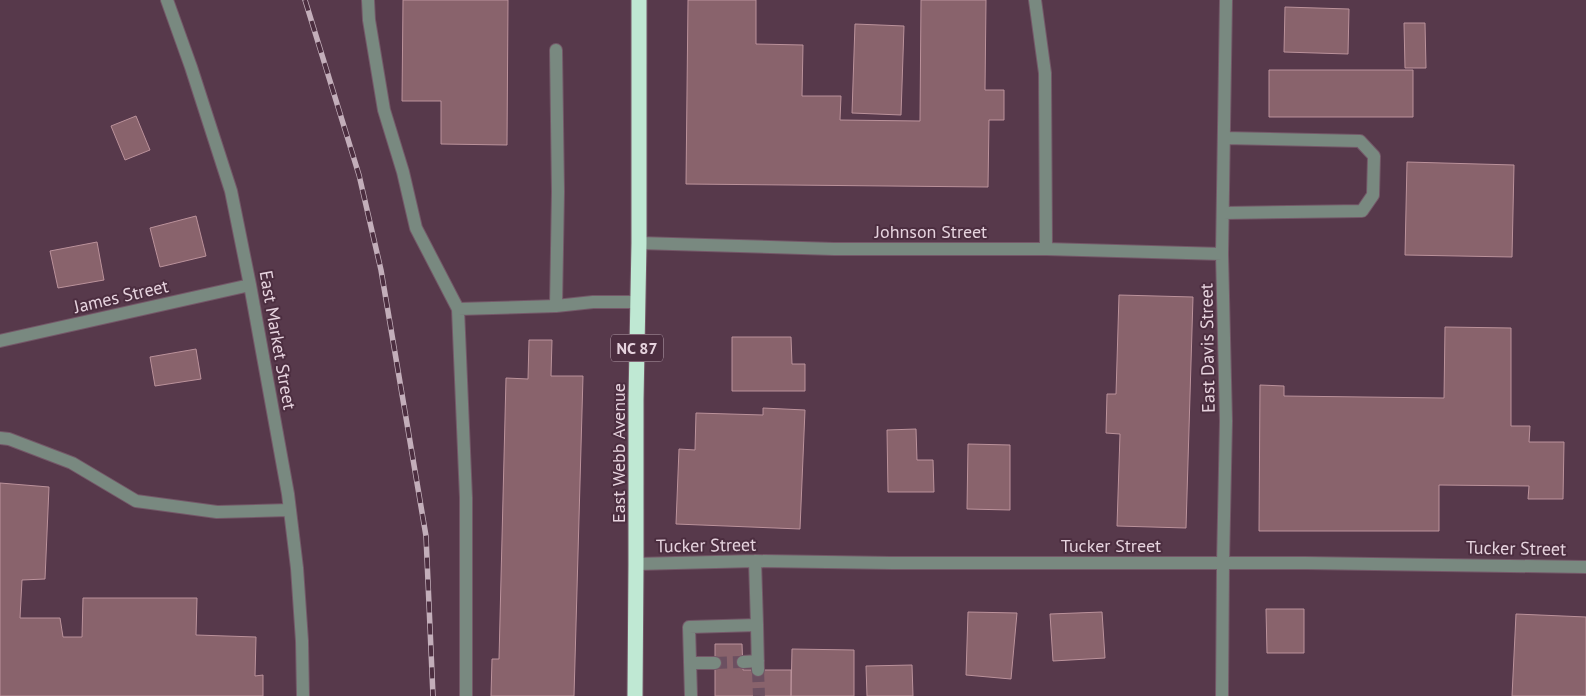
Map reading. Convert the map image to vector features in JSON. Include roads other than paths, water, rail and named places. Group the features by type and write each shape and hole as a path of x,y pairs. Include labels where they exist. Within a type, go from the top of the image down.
{"highway":[{"name":"East Webb Avenue","path":"635,696 636,400 640,243 639,0"}],"street":[{"name":"East Market Street","path":"167,0 192,67 231,191 250,285 290,510 297,568 302,641 303,696"},
{"path":"368,0 369,20 384,110 403,172 416,228 458,309 466,498 466,696"},
{"path":"1035,0 1045,73 1046,249"},
{"name":"East Davis Street","path":"1222,696 1226,421 1222,254 1226,0"},
{"path":"556,50 558,192 556,306"},
{"path":"1223,213 1362,211 1373,195 1374,156 1360,141 1224,138"},
{"name":"Johnson Street","path":"640,243 834,249 1046,249 1222,254"},
{"name":"James Street","path":"0,341 250,285"},
{"path":"458,309 556,306 593,302 638,302"},
{"path":"0,438 9,439 72,463 136,501 217,512 290,510"},
{"path":"743,662 758,666 755,561"},
{"name":"Tucker Street","path":"636,564 755,561 891,563 1306,563 1586,567"},
{"path":"691,696 689,627 757,625"},
{"path":"690,663 715,663"}],"tunnel":[{"path":"715,663 743,662"},
{"path":"758,670 759,696"}],"railway":[{"path":"305,0 359,175 381,270 426,536 433,696"}]}
